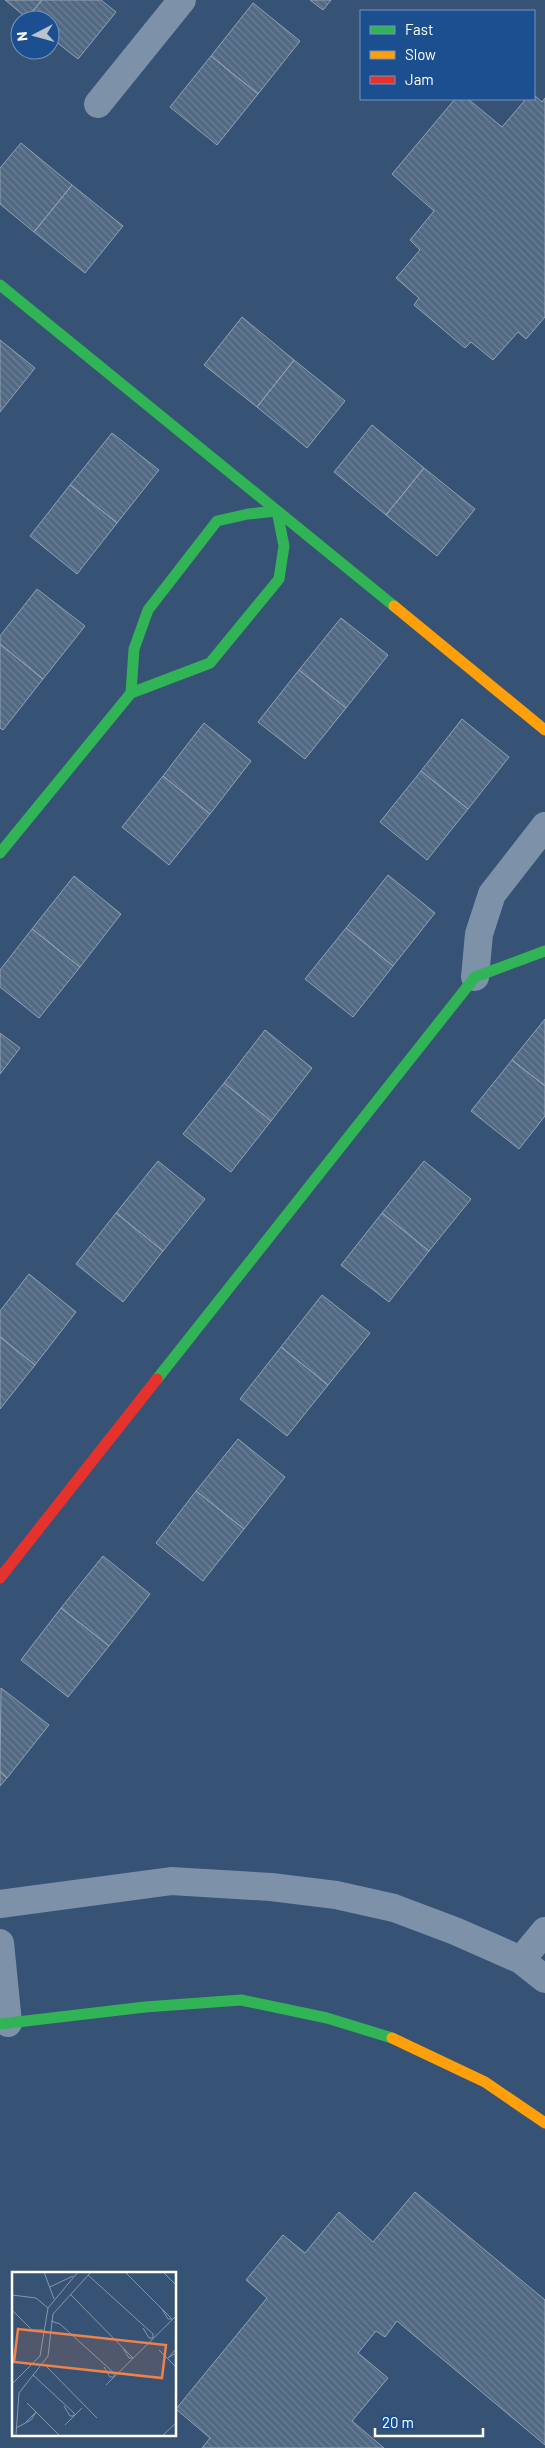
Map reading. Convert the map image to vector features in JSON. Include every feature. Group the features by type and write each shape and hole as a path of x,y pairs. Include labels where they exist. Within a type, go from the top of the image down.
{"street":[{"path":"98,104 182,0"},
{"path":"0,286 545,730"},
{"path":"0,853 131,693 210,663 279,579 284,546 277,511"},
{"path":"131,693 134,649 148,610 217,521 248,514 277,511"},
{"path":"475,977 478,934 492,894 545,826"},
{"path":"0,1578 475,977 545,951"},
{"path":"0,1904 171,1881 271,1886 336,1895 394,1908 455,1931 520,1960 545,1979"},
{"path":"520,1960 545,1931"},
{"path":"0,1943 4,2024 145,2008 242,2000 327,2018 397,2039 486,2082 545,2123"}],"building":[{"path":"5,0 42,0 34,10 17,10"},
{"path":"42,0 101,0 116,12 78,59 60,45 60,10 34,10"},
{"path":"310,0 331,0 323,10"},
{"path":"253,3 300,41 258,94 211,56"},
{"path":"211,56 258,94 217,145 170,107"},
{"path":"535,96 542,102 545,98 545,317 526,339 518,332 493,360 471,342 465,348 414,305 419,298 396,278 420,250 410,240 434,211 392,174 454,100 469,100 502,127 525,100 535,100"},
{"path":"21,143 72,185 34,232 0,204 0,168"},
{"path":"72,185 123,226 85,273 34,232"},
{"path":"242,317 294,360 257,407 204,365"},
{"path":"0,340 35,368 0,412"},
{"path":"294,360 345,401 307,448 257,407"},
{"path":"372,425 424,468 386,515 334,472"},
{"path":"112,433 159,470 117,523 70,485"},
{"path":"424,468 475,509 437,556 386,515"},
{"path":"70,485 117,523 77,574 30,536"},
{"path":"37,589 85,626 43,679 0,644 0,636"},
{"path":"341,618 388,655 346,708 299,670"},
{"path":"0,644 43,679 3,730 0,728"},
{"path":"299,670 346,708 305,759 258,722"},
{"path":"462,719 509,757 468,809 421,771"},
{"path":"204,723 251,761 210,814 163,776"},
{"path":"421,771 468,809 427,860 380,822"},
{"path":"163,776 210,814 169,865 122,827"},
{"path":"388,875 435,913 393,966 346,928"},
{"path":"74,876 121,914 80,967 32,929"},
{"path":"346,928 393,966 353,1017 305,979"},
{"path":"32,929 80,967 39,1018 0,987 0,970"},
{"path":"545,1019 545,1086 512,1060"},
{"path":"265,1030 312,1068 271,1121 224,1083"},
{"path":"0,1033 20,1048 0,1074"},
{"path":"512,1060 545,1086 545,1116 519,1149 471,1111"},
{"path":"224,1083 271,1121 231,1172 183,1134"},
{"path":"158,1161 205,1199 163,1251 116,1213"},
{"path":"424,1161 471,1199 429,1251 382,1213"},
{"path":"116,1213 163,1251 123,1302 76,1264"},
{"path":"382,1213 429,1251 389,1302 341,1265"},
{"path":"29,1274 76,1312 35,1365 0,1337 0,1311"},
{"path":"322,1295 370,1333 328,1385 281,1347"},
{"path":"0,1337 35,1365 0,1409"},
{"path":"281,1347 328,1385 287,1436 240,1399"},
{"path":"238,1439 285,1477 244,1529 196,1491"},
{"path":"196,1491 244,1529 203,1581 156,1543"},
{"path":"103,1556 150,1594 109,1646 61,1608"},
{"path":"61,1608 109,1646 68,1697 21,1660"},
{"path":"1,1688 49,1725 7,1778 0,1772"},
{"path":"0,1772 7,1778 0,1786"},
{"path":"415,2192 545,2300 545,2445 397,2321 385,2337 376,2331 358,2353 388,2378 352,2421 384,2448 202,2448 210,2438 176,2409 267,2298 246,2280 283,2235 305,2253 339,2212 373,2242"}],"traffic: fast":[{"path":"0,285 394,606"},
{"path":"0,853 131,693 210,663 279,579 284,546 277,511 248,514 217,521 148,610 134,649 131,693"},
{"path":"157,1379 475,977 545,951"},
{"path":"0,2024 145,2007 241,2000 327,2018 392,2038"}],"traffic: slow":[{"path":"394,606 545,730"},
{"path":"392,2038 485,2082 545,2123"}],"traffic: jam":[{"path":"0,1578 157,1379"}]}
